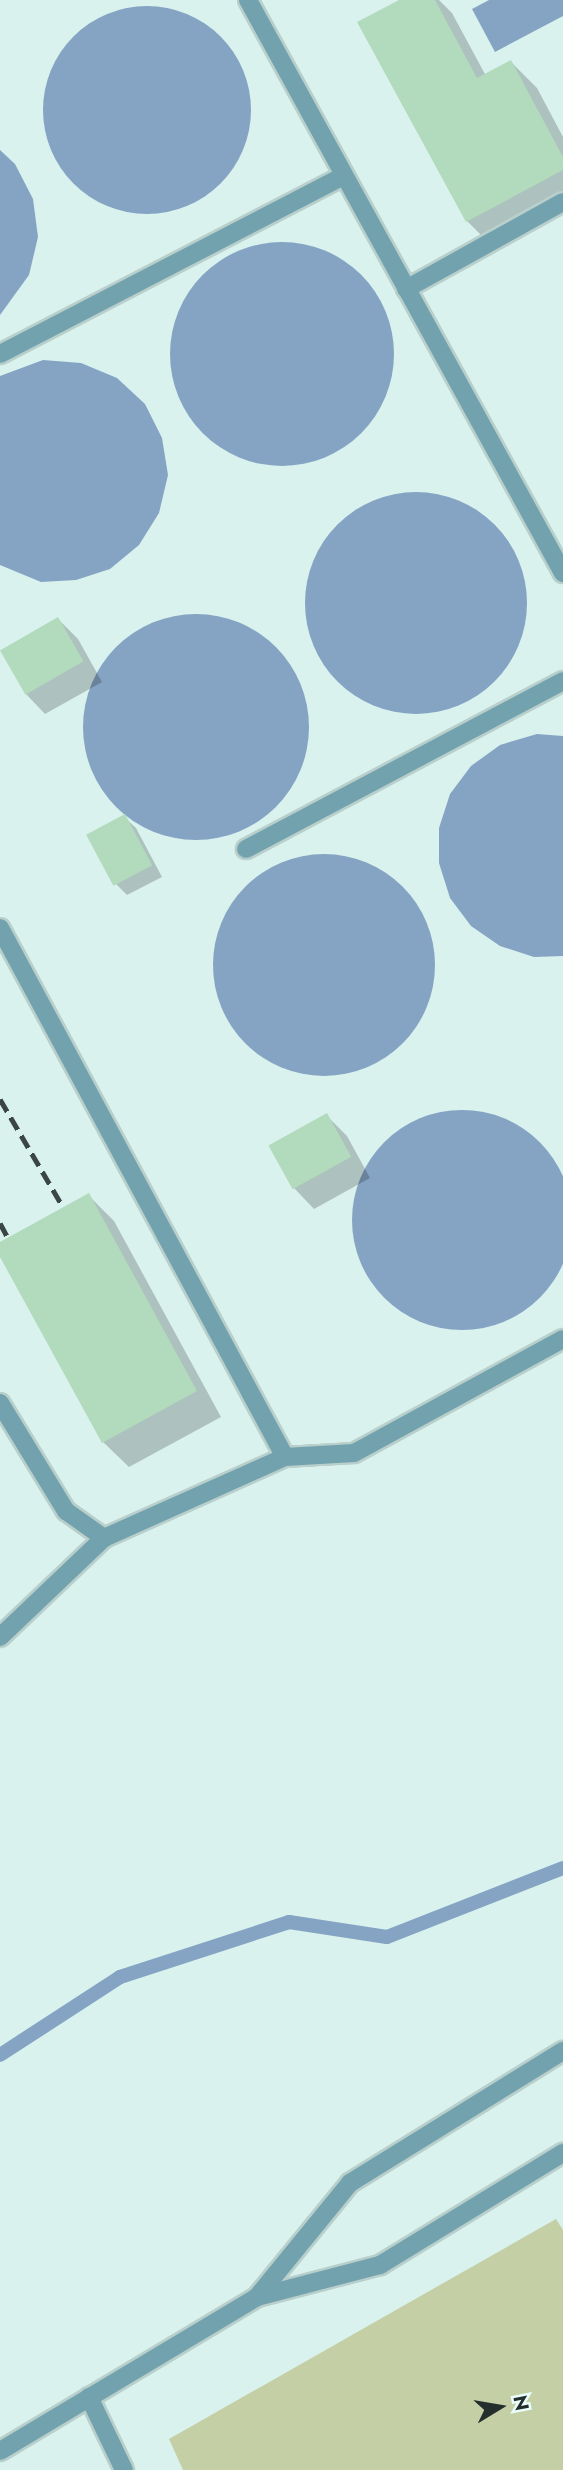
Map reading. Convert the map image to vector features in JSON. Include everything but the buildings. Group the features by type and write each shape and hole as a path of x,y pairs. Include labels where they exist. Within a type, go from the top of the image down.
{"street":[{"path":"248,0 563,573"},
{"path":"0,354 344,176"},
{"path":"406,289 563,202"},
{"path":"246,849 563,681"},
{"path":"0,928 285,1457"},
{"path":"0,1637 104,1538 285,1457 354,1452 563,1339"},
{"path":"0,1403 66,1511 104,1538"},
{"path":"257,2297 350,2183 563,2051"},
{"path":"0,2451 257,2297 380,2265 563,2153"},
{"path":"89,2397 124,2470"}],"green space":[{"path":"556,2219 563,2230 563,2470 183,2470 169,2439"}],"water":[{"path":"489,0 563,0 563,16 495,52 472,9"},
{"path":"147,6 187,14 205,23 221,36 234,52 243,70 251,110 243,150 234,168 221,184 205,197 187,206 147,214 107,206 89,197 73,184 60,168 51,150 43,110 51,70 60,52 73,36 89,23 107,14"},
{"path":"0,150 15,164 33,199 38,237 29,275 0,315"},
{"path":"282,242 304,244 335,255 353,267 369,283 381,301 389,321 394,354 392,376 381,407 369,425 353,441 335,453 315,461 282,466 260,464 229,453 211,441 195,425 183,407 175,387 170,354 172,332 183,301 195,283 211,267 229,255 249,247"},
{"path":"43,360 81,363 117,378 145,404 162,438 168,475 159,513 139,545 110,569 76,580 41,582 0,565 0,376"},
{"path":"416,492 438,494 468,505 486,517 502,533 514,551 522,571 527,603 525,625 514,655 502,673 486,689 468,701 448,709 416,714 394,712 364,701 346,689 330,673 318,655 310,635 305,603 307,581 318,551 330,533 346,517 364,505 384,497"},
{"path":"207,614 229,618 249,627 268,639 284,655 305,694 309,727 305,760 301,770 284,799 268,815 229,836 185,840 163,836 143,827 124,815 108,799 87,760 83,716 87,694 96,674 108,655 124,639 163,618"},
{"path":"537,734 563,736 563,956 534,957 500,946 471,926 450,898 439,863 439,828 450,794 471,766 500,745"},
{"path":"313,854 335,854 367,862 403,886 427,922 435,965 427,1008 403,1044 367,1068 335,1076 313,1076 281,1068 253,1051 238,1036 221,1008 213,976 213,954 221,922 238,894 253,879 281,862"},
{"path":"451,1110 473,1110 504,1118 523,1128 540,1142 554,1159 564,1178 570,1198 570,1242 564,1262 554,1281 540,1298 523,1312 504,1322 473,1330 451,1330 410,1317 392,1305 377,1290 360,1262 352,1231 352,1209 365,1168 377,1150 392,1135 420,1118"}],"waterway":[{"path":"0,2055 120,1977 289,1922 387,1937 563,1868"}],"railway":[{"path":"0,1099 63,1207"},
{"path":"0,1223 8,1238"}]}
